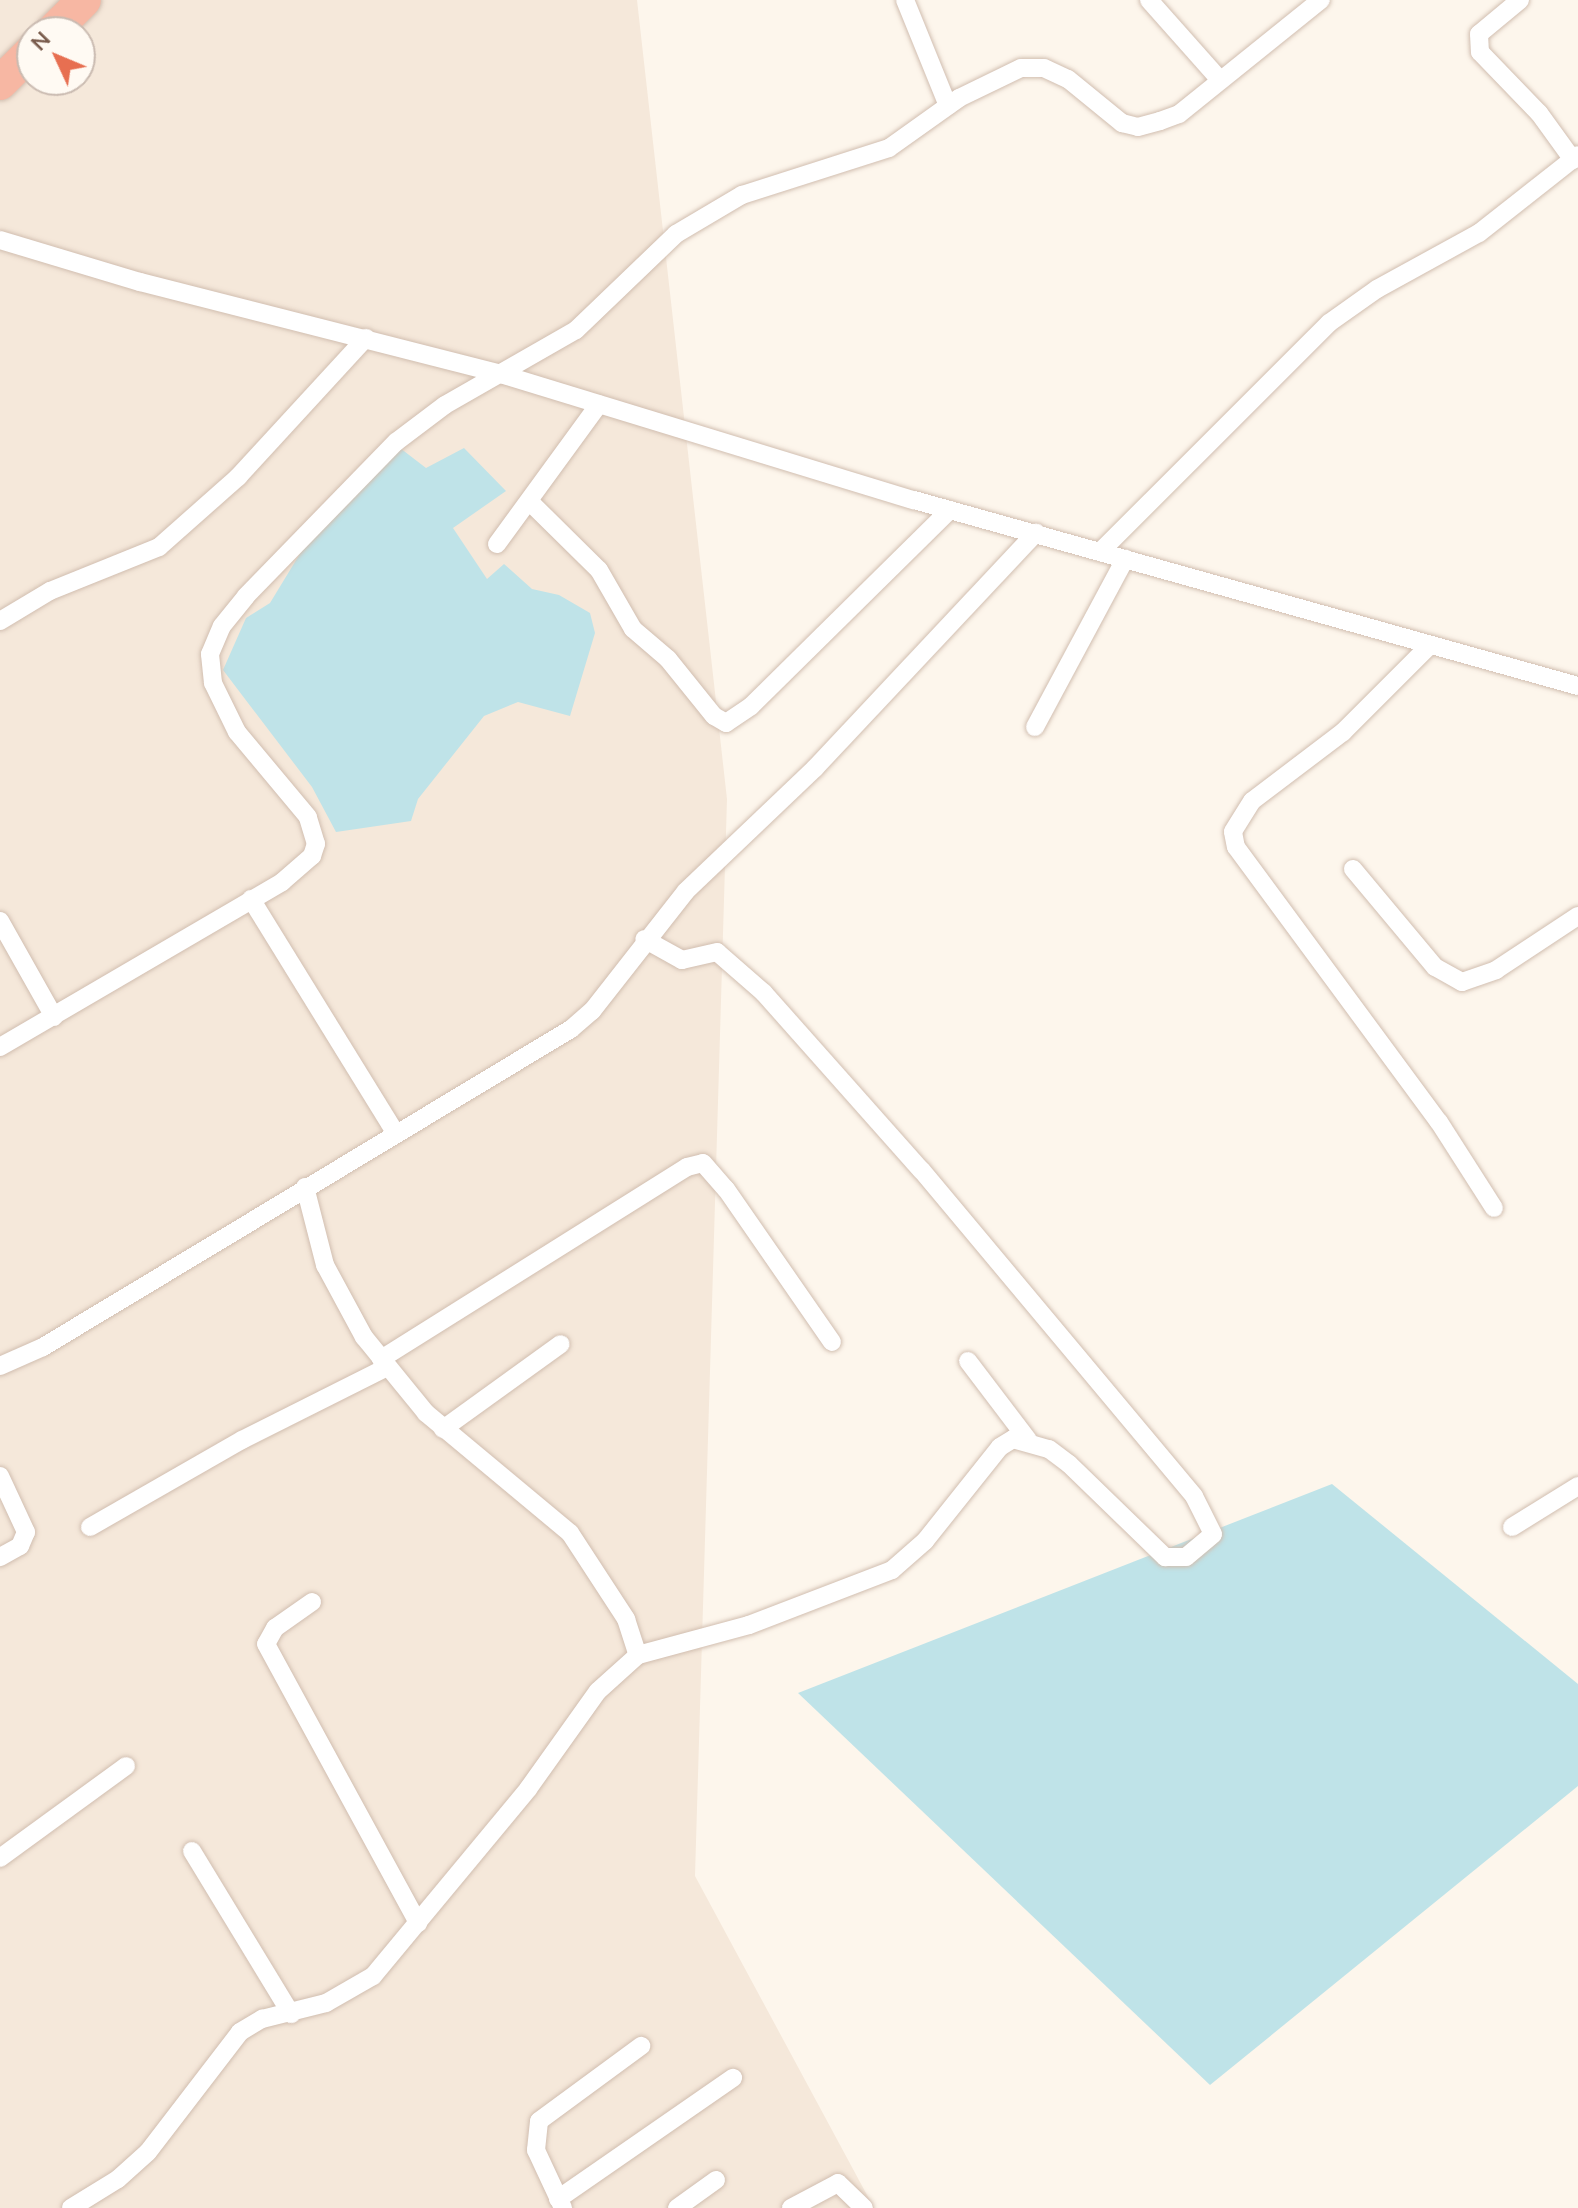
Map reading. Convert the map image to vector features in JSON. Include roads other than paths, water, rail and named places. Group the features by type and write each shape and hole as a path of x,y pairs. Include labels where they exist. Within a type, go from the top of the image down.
{"highway":[{"path":"68,16 84,0"},
{"path":"0,83 16,67"}],"street":[{"path":"905,0 948,106"},
{"path":"1149,0 1220,80"},
{"path":"0,1047 302,869 316,844 308,817 223,708 213,683 210,654 222,626 360,474 445,405 504,375 599,312 676,234 706,216 780,179 889,148 994,78 1044,68 1068,79 1122,123 1138,127 1179,114 1321,0"},
{"path":"1100,552 1329,323 1377,289 1453,250 1576,158 1477,43 1486,26 1520,0"},
{"path":"0,240 140,282 504,375 950,510 1578,686"},
{"path":"0,621 50,591 159,547 238,477 366,338"},
{"path":"497,544 599,404"},
{"path":"529,501 599,570 633,629 668,659 714,716 726,723 751,706 950,510"},
{"path":"0,1366 43,1347 571,1029 592,1011 644,939 1036,533"},
{"path":"1035,727 1125,559"},
{"path":"1429,646 1343,732 1252,801 1233,832 1236,847 1439,1122 1494,1208"},
{"path":"1353,869 1435,967 1462,982 1496,970 1578,916"},
{"path":"251,899 396,1134"},
{"path":"0,921 54,1017"},
{"path":"644,939 682,960 717,952 764,993 921,1170 1194,1496 1212,1525 1209,1543 1186,1557 1165,1557 1069,1464 1028,1440 968,1361"},
{"path":"90,1527 384,1363 687,1167 703,1163 832,1342"},
{"path":"305,1187 315,1234 343,1307 384,1363 443,1429 550,1514 580,1544 643,1653"},
{"path":"443,1429 561,1344"},
{"path":"71,2208 118,2179 148,2152 240,2032 262,2019 326,2003 373,1976 528,1789 598,1691 643,1653 705,1638 837,1595 892,1570 925,1541 1000,1447 1013,1439 1028,1440"},
{"path":"0,1476 26,1532 20,1546 0,1557"},
{"path":"1512,1527 1578,1486"},
{"path":"312,1602 275,1628 266,1644 418,1923"},
{"path":"0,1858 126,1766"},
{"path":"192,1851 291,2014"},
{"path":"641,2046 539,2121 536,2150 561,2203 733,2078"},
{"path":"677,2208 716,2180"},
{"path":"791,2208 838,2183 864,2208"}],"water":[{"path":"400,448 426,468 464,448 506,491 453,528 487,579 504,564 532,589 559,595 590,613 595,633 570,716 518,702 484,716 418,799 411,821 336,832 312,787 223,670 246,618 270,603 301,552"},
{"path":"1332,1484 1578,1684 1578,1786 1210,2085 798,1693"}]}
